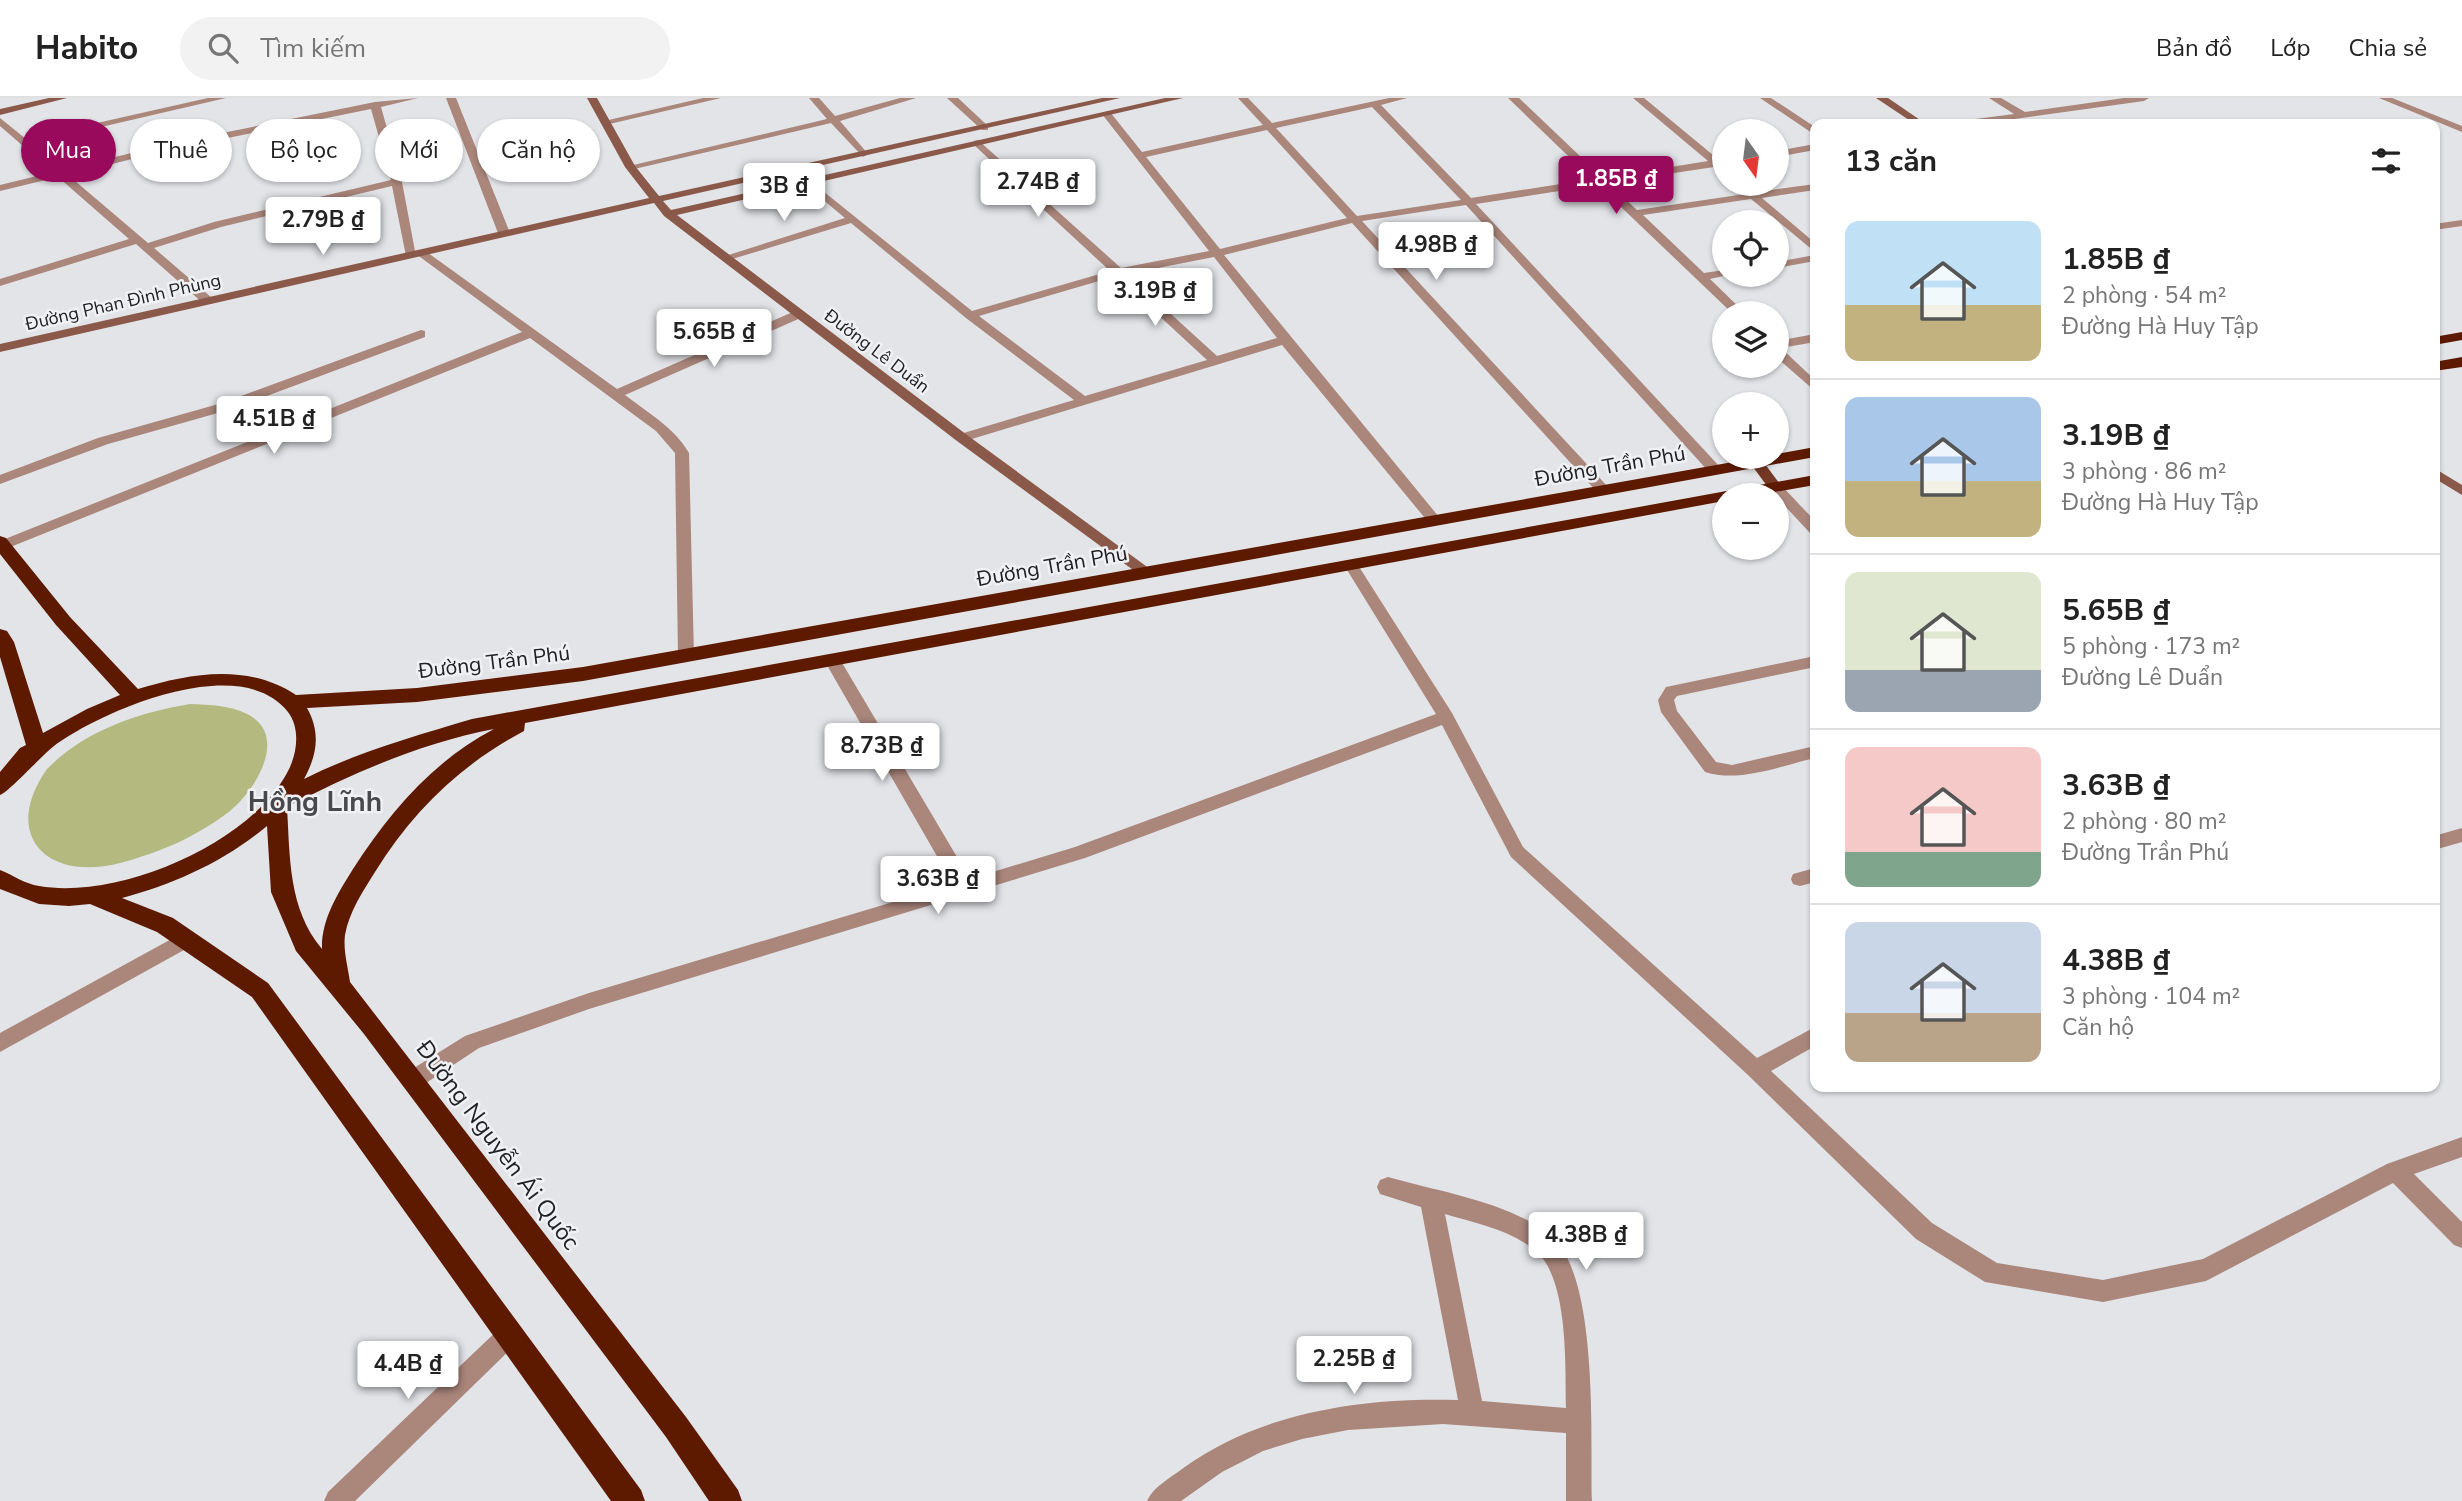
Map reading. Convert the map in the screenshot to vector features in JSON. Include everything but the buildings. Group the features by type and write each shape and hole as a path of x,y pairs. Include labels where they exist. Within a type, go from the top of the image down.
{"highway":[{"path":"2440,340 2462,336"},
{"path":"2440,366 2462,362"},
{"name":"Đường Trần Phú","path":"1789,457 1810,453"},
{"name":"Đường Trần Phú","path":"294,702 417,695 583,674 1721,469"},
{"path":"1789,485 1810,481"},
{"path":"276,803 345,768 472,726 1712,498"},
{"path":"2,543 63,621 133,696"},
{"path":"2,645 37,748"},
{"path":"0,766 37,748 84,717 133,696 182,683 228,680 267,686 294,702 308,726 306,756 288,790 255,825 209,856 151,881 92,895 0,896"},
{"path":"339,986 334,935 352,890 381,842 415,799 451,765 486,740 521,724 589,703"},
{"path":"0,787 37,748"},
{"name":"Đường Nguyễn Ái Quốc","path":"276,803 282,892 304,944 413,1080 676,1427 727,1501"},
{"path":"0,879 39,895"},
{"path":"92,895 165,925 260,990 630,1501"}],"main road":[{"path":"1761,469 1772,483"}],"street":[{"path":"0,113 62,98"},
{"path":"116,121 221,98"},
{"path":"116,160 413,98"},
{"path":"451,98 504,233"},
{"name":"Đường Lê Duẩn","path":"592,98 630,167 668,214 962,438 1145,572"},
{"path":"606,122 716,98"},
{"path":"814,98 863,154"},
{"path":"630,167 833,120 911,98"},
{"path":"952,98 985,128"},
{"name":"Đường Phan Đình Phùng","path":"0,348 504,233 985,128 1092,100 1115,98"},
{"path":"668,214 1178,98"},
{"path":"1243,98 1603,490"},
{"path":"1141,155 1402,98"},
{"path":"1513,98 1727,301"},
{"path":"1638,98 1712,157"},
{"path":"1765,98 1810,129"},
{"path":"1881,98 1913,119"},
{"path":"1994,98 2023,115"},
{"path":"1995,119 2144,98"},
{"path":"2384,98 2437,119"},
{"path":"1092,100 1141,155 1284,340 1434,520"},
{"path":"1375,105 1469,202 1715,470"},
{"path":"375,106 379,119"},
{"path":"2440,120 2462,129"},
{"path":"0,121 6,132"},
{"path":"978,143 1214,360"},
{"path":"1789,152 1810,149"},
{"path":"970,315 1119,272 1219,253 1356,219 1712,166"},
{"path":"0,188 22,182"},
{"path":"70,182 208,301"},
{"path":"0,283 141,243 397,182 415,253 617,394 675,441 682,453 686,656"},
{"path":"808,182 970,315 1083,401"},
{"path":"1789,190 1810,188"},
{"path":"1636,213 1747,196"},
{"path":"1755,196 1810,245"},
{"path":"726,258 852,219"},
{"path":"2440,227 2462,223"},
{"path":"1789,263 1810,259"},
{"path":"1702,277 1712,276"},
{"path":"617,394 799,314"},
{"path":"2,543 531,333"},
{"path":"0,480 103,441 228,406 421,334"},
{"path":"1789,344 1810,339"},
{"path":"962,438 1284,340"},
{"path":"1789,360 1810,382"},
{"path":"2440,476 2462,491"},
{"path":"1789,502 1810,525"},
{"path":"1351,565 1446,718 1517,852 1755,1069 1924,1231 1993,1274 2103,1291 2206,1270 2395,1171 2462,1147"},
{"path":"832,660 965,887"},
{"path":"1810,662 1672,691 1666,700 1669,712 1711,768 1732,771 1810,753"},
{"path":"413,1080 472,1042 589,1001 1079,853 1446,718"},
{"path":"2440,841 2462,835"},
{"path":"0,1043 186,939"},
{"path":"1755,1069 1810,1039"},
{"path":"2395,1171 2462,1237"},
{"path":"1388,1187 1507,1224 1538,1239 1554,1253 1565,1277 1574,1338 1579,1501"},
{"path":"1432,1201 1472,1411"},
{"path":"337,1501 510,1334"},
{"path":"1160,1501 1222,1458 1275,1435 1329,1421 1472,1411 1524,1414 1577,1422"}],"green space":[{"path":"190,704 233,709 260,723 266,735 264,763 258,777 240,802 191,836 164,849 120,863 94,867 72,866 53,859 39,848 30,833 28,815 34,793 47,769 78,744 113,725 151,712"}],"district":[{"name":"Hồng Lĩnh","path":"315,801"}]}
